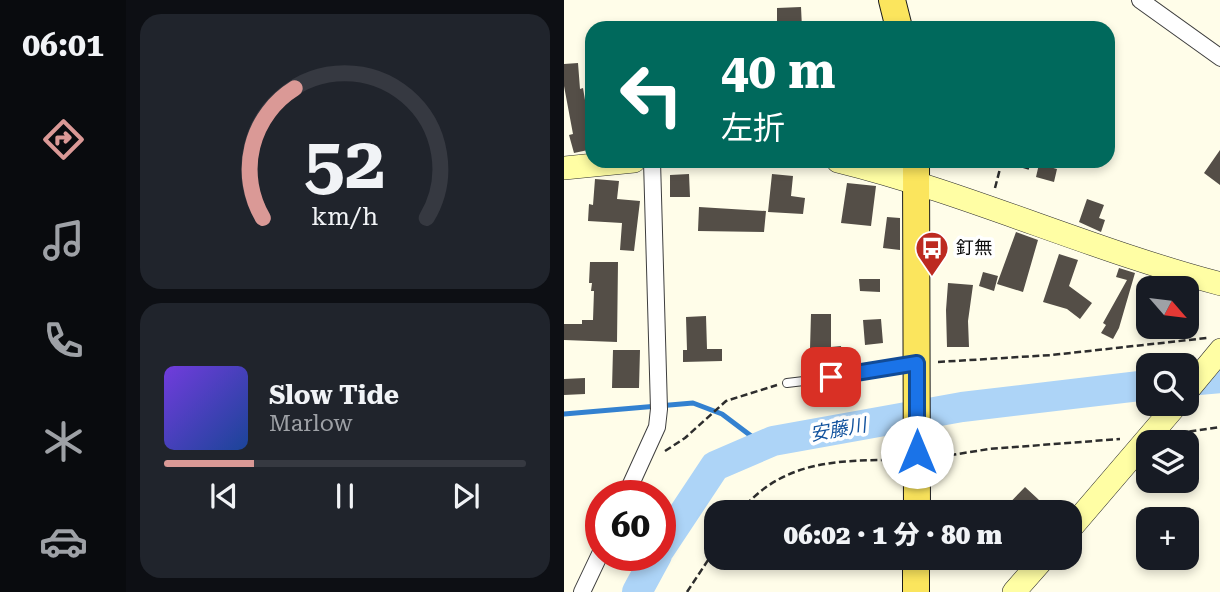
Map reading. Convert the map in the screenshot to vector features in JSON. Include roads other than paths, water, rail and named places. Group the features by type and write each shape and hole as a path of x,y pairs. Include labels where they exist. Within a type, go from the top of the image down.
{"main road":[{"path":"892,0 897,21"},
{"path":"917,172 917,500"},
{"path":"916,570 916,592"}],"street":[{"path":"1140,0 1220,58"},
{"path":"564,168 585,166"},
{"path":"633,480 657,426 659,410 652,168"},
{"path":"888,168 917,172 990,210 1220,284"},
{"path":"1199,370 1214,344"},
{"path":"1082,514 1167,416"},
{"path":"1021,590 1035,570"},
{"path":"582,592 592,571"}],"lane":[{"path":"787,383 917,369"}],"waterway":[{"name":"安藤川","path":"1199,380 1221,378"},
{"name":"安藤川","path":"676,525 715,466 773,441 962,407 1136,386"},
{"path":"564,414 693,403 722,414 763,445"},
{"name":"安藤川","path":"637,592 648,571"}],"place":[{"name":"釘無","path":"932,278"}]}
